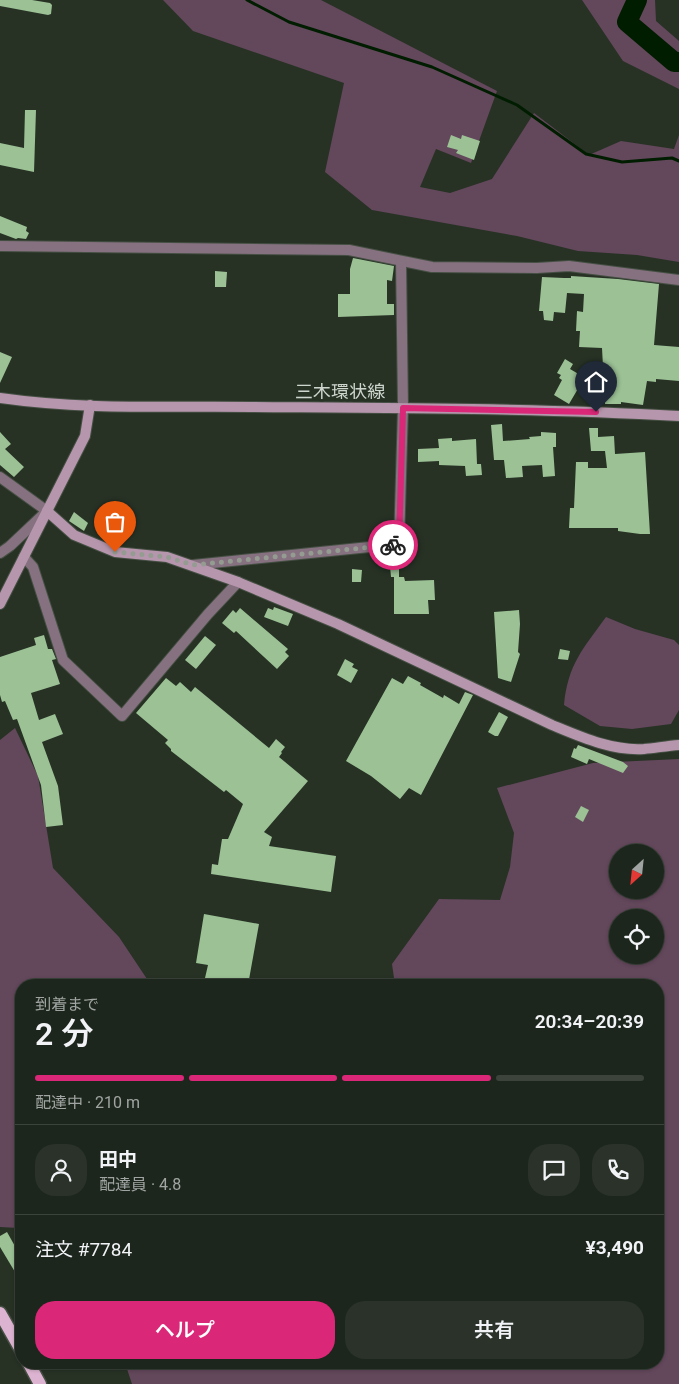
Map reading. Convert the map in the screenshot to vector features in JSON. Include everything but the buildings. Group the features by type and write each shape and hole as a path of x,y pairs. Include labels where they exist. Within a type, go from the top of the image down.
{"main road":[{"path":"0,1313 15,1339"},
{"path":"32,1369 40,1384"}],"street":[{"path":"0,246 349,250 432,267 537,268 569,266 679,280"},
{"path":"193,565 399,544 403,408 402,262"},
{"name":"三木環状線","path":"0,398 35,403 90,405 403,408 612,412 679,416"},
{"path":"0,604 85,436 90,405"},
{"path":"0,477 47,511 74,535 115,552 167,557 238,582 338,624 552,725 586,739 614,746 642,749 679,745"},
{"path":"0,553 47,511"},
{"path":"24,557 33,567 64,660 122,716 208,614 238,582"}],"shaded area":[{"path":"163,0 321,0 497,91 471,163 436,149 420,187 450,193 492,179 534,113 589,155 621,141 674,149 679,135 679,262 637,255 578,251 517,236 372,210 325,172 344,83 193,31"},
{"path":"582,0 655,0 656,21 679,41 679,89 623,61"},
{"path":"606,617 635,629 674,640 679,645 679,710 671,724 632,729 600,726 564,705 569,678 573,668 584,648"},
{"path":"15,728 38,776 53,868 119,937 147,979 15,979 15,1228 0,1227 0,740"},
{"path":"679,759 679,1384 132,1384 127,1369 664,1369 664,979 394,979 392,964 439,899 500,900 510,867 514,833 497,788 593,763"}],"waterway":[{"path":"247,0 289,22 432,67 517,105 586,154 622,162 672,158 679,161"},
{"path":"637,0 627,22 674,62 679,62"}],"way so far":[{"path":"115,552 167,557 193,565 393,545"}],"route":[{"path":"393,545 399,544 403,408 596,412"}]}
